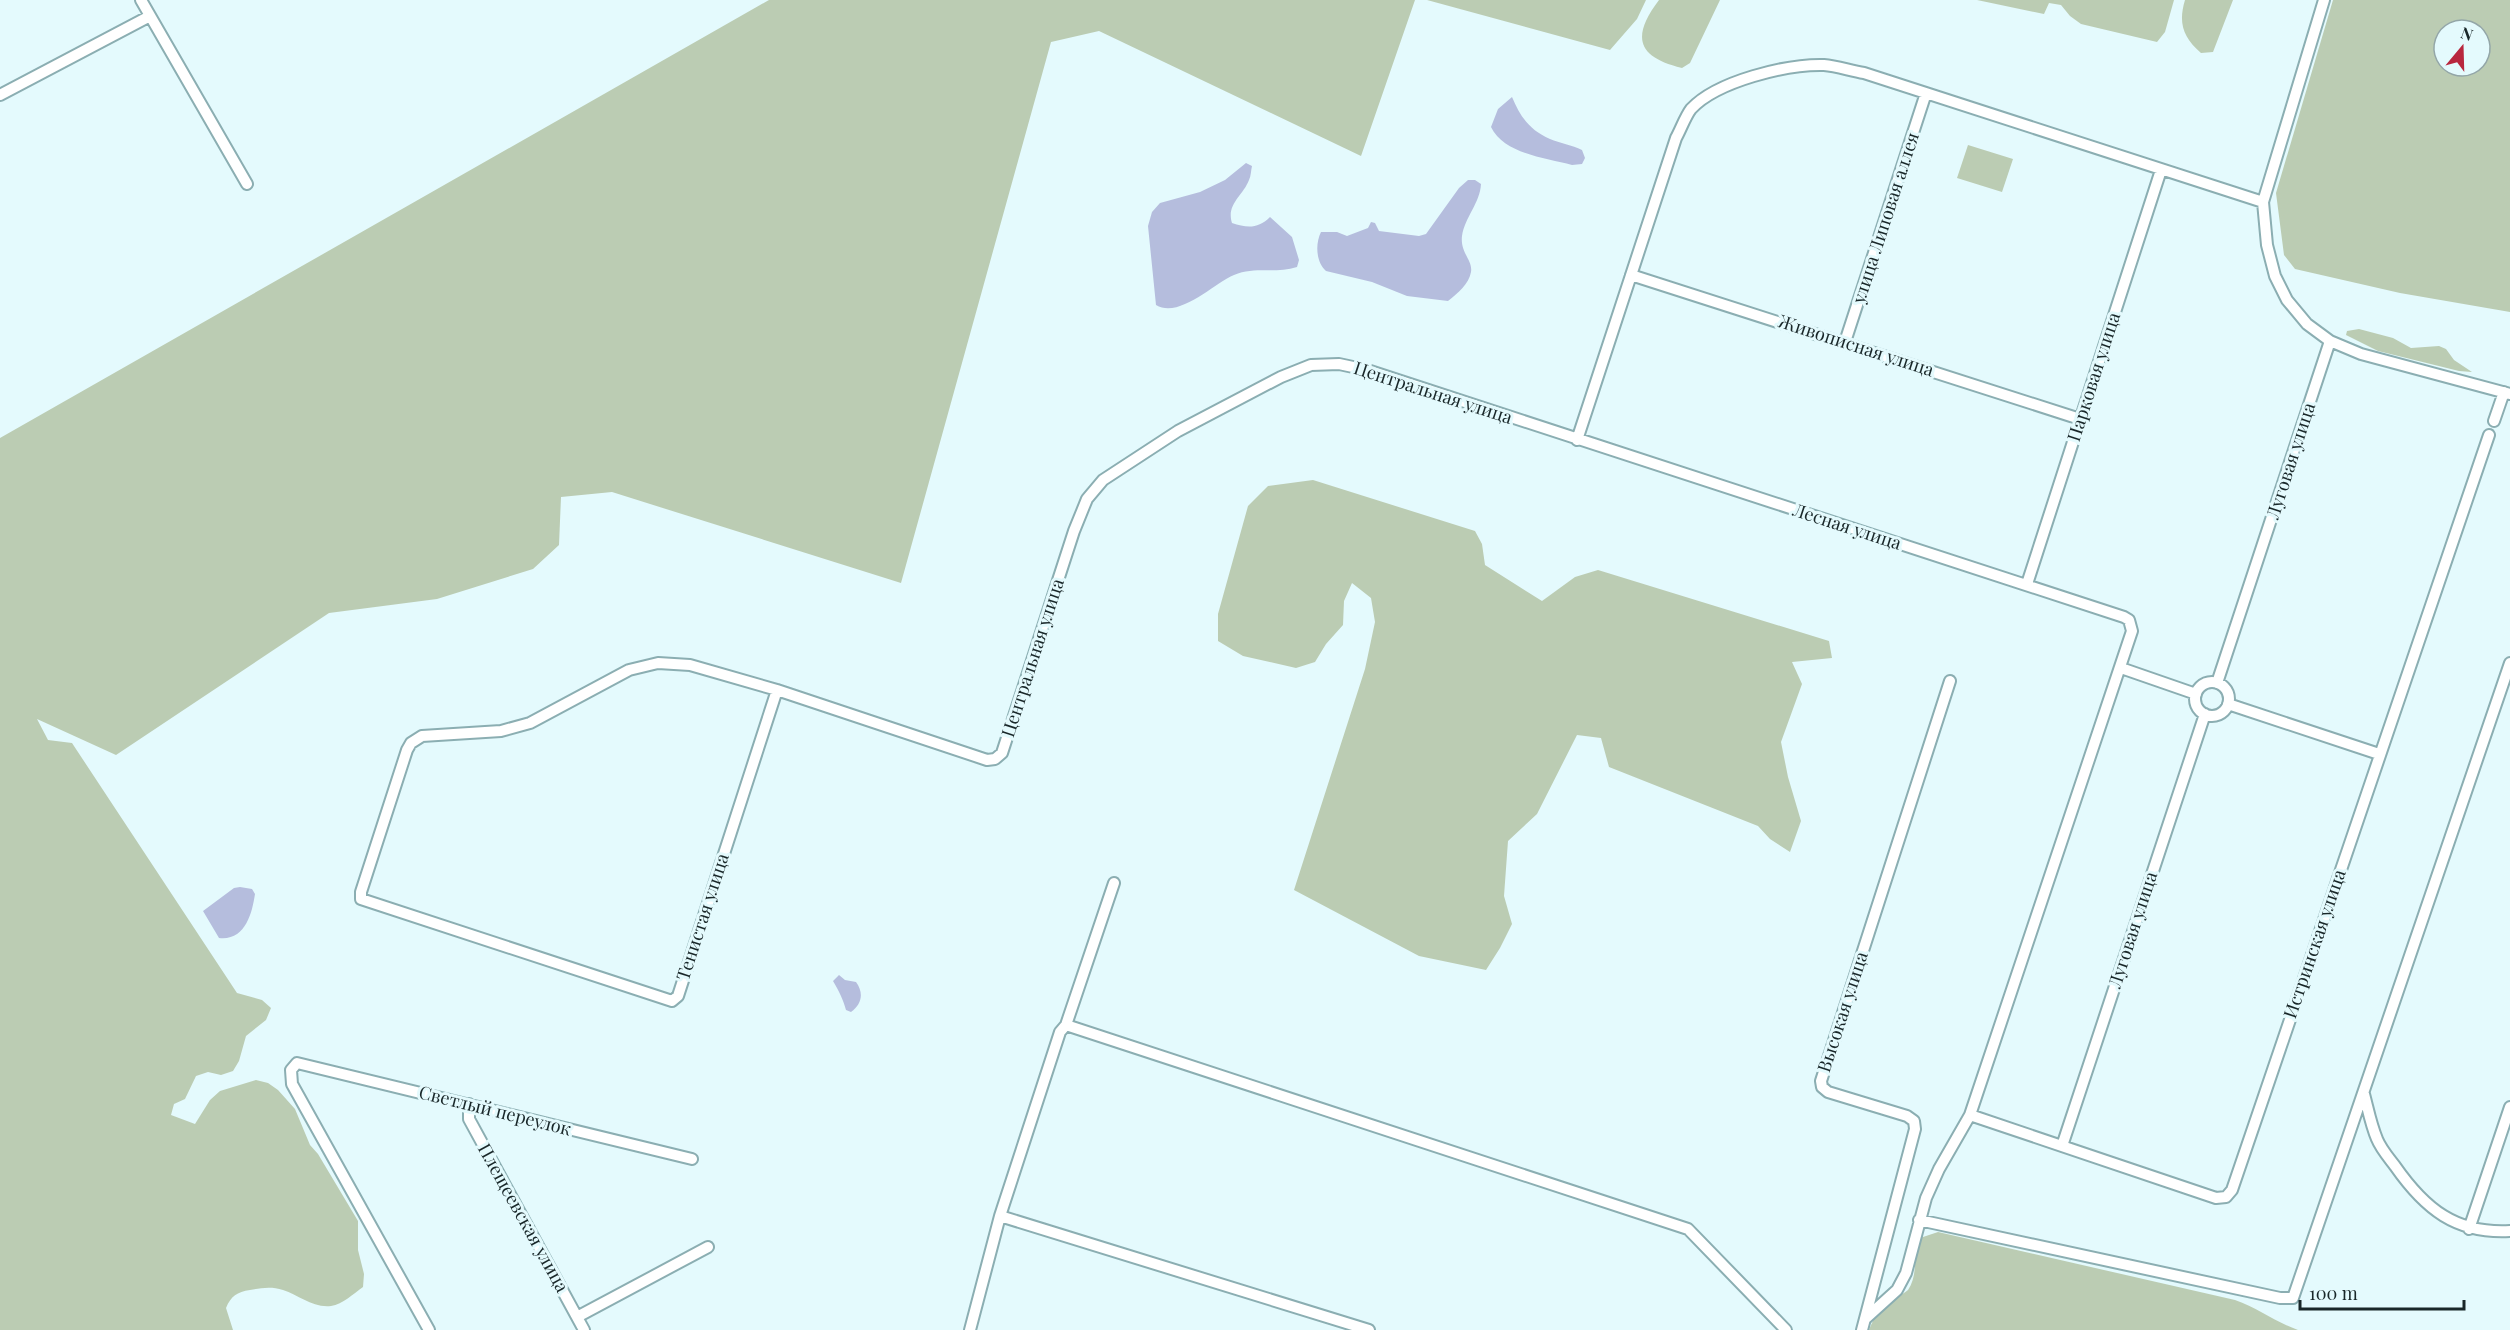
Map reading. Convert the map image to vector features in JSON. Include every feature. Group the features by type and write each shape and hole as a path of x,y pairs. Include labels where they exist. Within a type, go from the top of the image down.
{"street":[{"path":"141,0 247,184"},
{"path":"2324,0 2263,202 2267,245 2275,276 2287,300 2307,324 2330,341 2361,354 2507,393 2494,421"},
{"path":"0,95 150,16"},
{"path":"1577,440 1676,138 1691,110 1713,93 1741,81 1794,67 1826,65 1864,73 2263,202"},
{"name":"улица Липовая аллея","path":"1845,342 1926,93"},
{"name":"Парковая улица","path":"2027,585 2161,170"},
{"name":"Живописная улица","path":"1631,275 2080,419"},
{"name":"Луговая улица","path":"2217,683 2330,341"},
{"name":"Центральная улица","path":"361,899 361,892 406,750 411,743 422,736 501,731 530,723 629,670 658,663 690,665 777,690 987,760 995,759 1002,753 1074,531 1087,500 1104,480 1178,431 1281,377 1311,365 1339,364 1367,370 1577,440"},
{"name":"Истринская улица","path":"1970,1115 2216,1198 2226,1197 2232,1190 2489,435"},
{"name":"Лесная улица","path":"1577,440 2118,615 2129,620 2132,632 2121,668"},
{"path":"1919,1220 2280,1298 2294,1299 2510,663"},
{"path":"1864,1325 1897,1290 1906,1273 1919,1220 1939,1169 1970,1115 2121,668 2196,694"},
{"name":"Высокая улица","path":"1864,1325 1915,1130 1914,1121 1907,1116 1828,1092 1822,1087 1821,1081 1950,681"},
{"path":"2208,682 2217,683 2229,696 2228,704 2223,712 2214,716 2205,714 2198,709 2195,702 2196,694 2201,686 2208,682"},
{"name":"Тенистая улица","path":"361,899 672,1001 678,996 777,690"},
{"path":"2228,704 2379,754"},
{"name":"Луговая улица","path":"2062,1146 2205,714"},
{"path":"970,1330 1000,1216 1060,1032 1066,1025 1114,884"},
{"path":"1066,1025 1688,1229 1786,1330"},
{"name":"Светлый переулок","path":"429,1330 292,1084 291,1070 297,1063 692,1159"},
{"path":"2364,1094 2378,1140 2402,1176 2433,1210 2469,1229 2510,1232"},
{"name":"Плещеевская улица","path":"469,1104 469,1119 584,1330"},
{"path":"2469,1229 2510,1107"},
{"path":"1000,1216 1369,1330"},
{"path":"577,1317 708,1247"}],"green space":[{"path":"769,0 1415,0 1361,156 1099,31 1051,42 901,583 612,492 561,497 559,545 533,569 437,599 329,613 116,755 37,719 48,740 72,743 237,993 262,1000 271,1008 266,1020 246,1036 239,1061 233,1071 221,1075 208,1072 196,1076 185,1099 174,1104 171,1115 195,1124 210,1100 220,1091 256,1080 268,1083 278,1090 295,1109 310,1145 318,1154 358,1221 358,1250 364,1274 363,1287 344,1301 331,1306 318,1305 274,1288 238,1293 230,1300 226,1308 233,1330 0,1330 0,438"},
{"path":"1427,0 1646,0 1637,19 1610,50"},
{"path":"1659,0 1720,0 1690,63 1682,68 1655,58 1643,44 1644,25"},
{"path":"1977,0 2174,0 2165,32 2157,42 2081,24 2061,5 2049,3 2044,14"},
{"path":"2185,0 2233,0 2213,52 2201,53 2186,35 2182,23"},
{"path":"2333,0 2510,0 2510,312 2400,293 2295,269 2284,255 2276,193"},
{"path":"1968,145 2013,159 2002,192 1957,178"},
{"path":"2359,329 2393,338 2411,348 2439,346 2446,349 2454,360 2472,372 2459,371 2378,351 2346,335 2347,331"},
{"path":"1313,480 1475,531 1482,544 1485,565 1542,601 1575,577 1598,570 1829,641 1832,658 1792,662 1802,684 1781,742 1788,777 1801,821 1790,852 1770,839 1758,826 1609,767 1601,738 1577,735 1537,814 1508,841 1504,896 1512,924 1486,970 1419,956 1294,890 1365,669 1375,622 1371,598 1352,583 1344,601 1343,625 1326,644 1315,662 1296,668 1243,656 1218,641 1218,614 1248,506 1268,486"},
{"path":"1938,1232 2235,1300 2298,1330 1869,1330 1876,1315 1908,1290 1913,1277 1920,1238"}],"water":[{"path":"1512,97 1522,116 1536,131 1550,139 1582,150 1585,158 1582,164 1572,165 1527,154 1505,143 1497,136 1491,127 1498,109"},
{"path":"1246,163 1252,166 1250,177 1233,205 1232,223 1252,226 1261,224 1270,217 1292,237 1299,260 1297,267 1242,272 1185,304 1165,308 1156,305 1148,226 1152,212 1160,203 1200,192 1225,180"},
{"path":"1468,180 1475,180 1481,184 1462,236 1471,272 1465,284 1448,301 1407,296 1372,282 1326,271 1320,263 1318,242 1321,232 1337,232 1347,236 1368,228 1371,222 1375,223 1379,231 1419,236 1426,234 1459,188"},
{"path":"234,888 252,889 255,894 249,918 246,925 235,935 219,938 203,911"},
{"path":"839,975 845,980 856,982 860,990 860,1002 851,1012 846,1010 833,981"}]}
